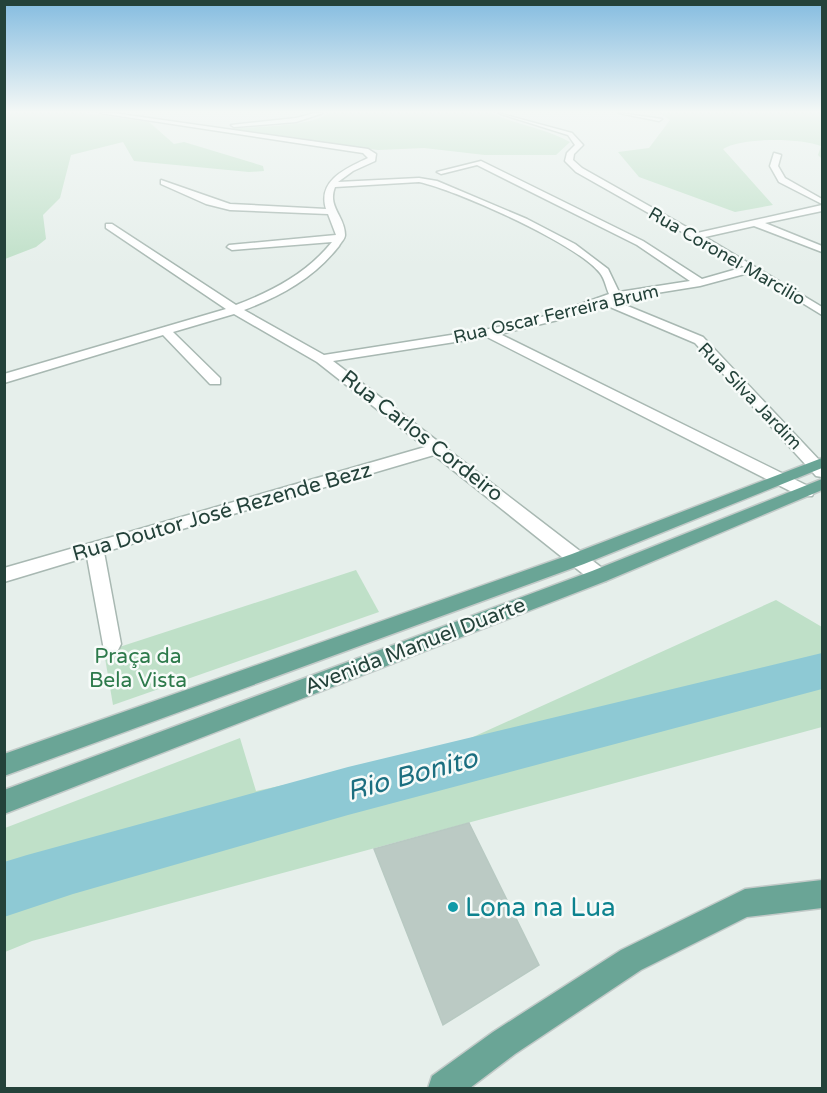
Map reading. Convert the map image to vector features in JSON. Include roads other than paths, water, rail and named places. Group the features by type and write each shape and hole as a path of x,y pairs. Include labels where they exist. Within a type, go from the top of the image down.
{"main road":[{"name":"Avenida Manuel Duarte","path":"4,765 578,559 782,480 818,475"},
{"name":"Avenida Manuel Duarte","path":"4,802 600,576 818,475"},
{"path":"444,1089 504,1043 631,960 745,903 822,894"}],"street":[{"path":"4,379 235,310 259,300 314,267 333,249 340,238 339,223 328,198 332,185 336,177 362,164"},
{"path":"441,172 474,164"},
{"path":"480,164 640,243 700,283"},
{"name":"Rua Coronel Marcilio","path":"572,164 579,170 753,268 822,312"},
{"path":"775,164 782,180 822,202"},
{"path":"332,185 409,180 434,183 545,232 582,254 605,271 610,299"},
{"path":"164,182 209,202 230,207 333,212"},
{"path":"695,236 822,208"},
{"path":"756,223 822,249"},
{"name":"Rua Carlos Cordeiro","path":"109,226 235,310 322,359 440,448 600,576"},
{"path":"232,248 340,238"},
{"name":"Rua Oscar Ferreira Brum","path":"322,359 489,333 554,318 610,299 700,283 753,268"},
{"name":"Rua Silva Jardim","path":"610,299 699,340 818,475"},
{"path":"165,331 215,381"},
{"path":"489,333 782,480 818,475"},
{"name":"Rua Doutor José Rezende Bezz","path":"4,576 440,448"},
{"path":"95,550 111,644"}],"waterway":[{"name":"Rio Bonito","path":"4,890 73,867 348,791 822,671"}],"place":[{"name":"Lona na Lua","path":"453,907"}],"park label":[{"name":"Praça da Bela Vista","path":"138,668"}]}
